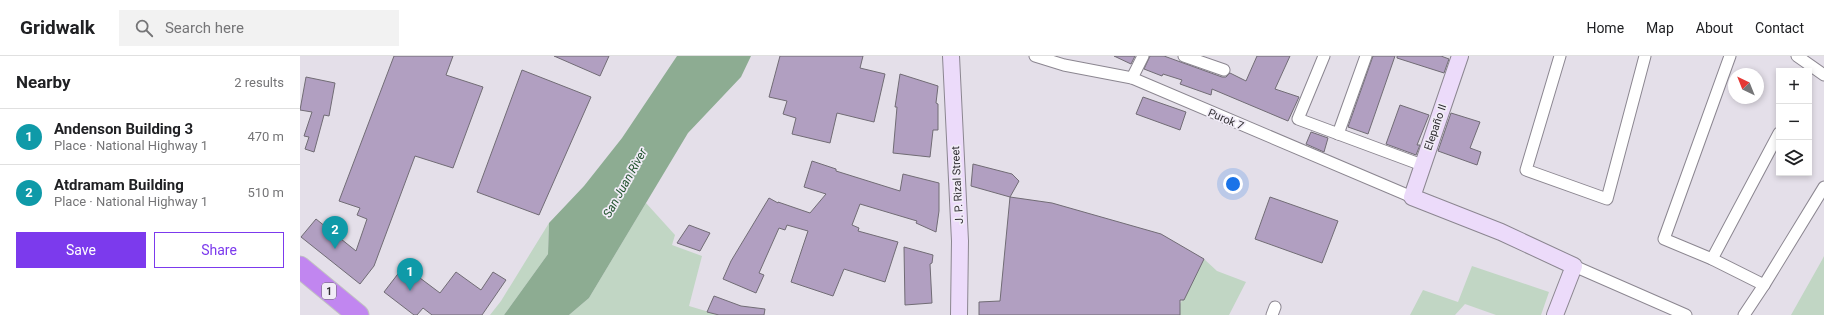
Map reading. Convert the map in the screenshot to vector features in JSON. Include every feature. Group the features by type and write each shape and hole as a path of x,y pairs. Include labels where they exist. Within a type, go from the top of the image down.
{"highway":[{"name":"1","path":"300,267 358,315"}],"street":[{"name":"J. P. Rizal Street","path":"951,56 960,241 959,315"},
{"name":"Purok 7","path":"1035,56 1064,65 1132,78 1412,197"},
{"path":"1132,78 1143,56"},
{"path":"1184,56 1206,60 1224,70"},
{"path":"1324,56 1298,119 1422,165"},
{"path":"1338,134 1366,56"},
{"name":"Elepaño II","path":"1412,197 1460,56"},
{"path":"1560,56 1526,170 1607,199 1645,56"},
{"path":"1730,56 1664,238 1764,285"},
{"path":"1797,56 1808,68"},
{"path":"1812,71 1824,75"},
{"path":"1712,260 1776,139"},
{"path":"1744,315 1824,187"},
{"path":"1412,197 1501,232 1686,315"},
{"path":"1556,315 1574,266"}],"shaded area":[{"path":"646,203 675,235 672,245 702,256 689,306 719,315 569,315 589,298"},
{"path":"549,223 548,254 504,315 490,315 501,301"},
{"path":"1824,256 1824,315 1791,315 1822,260"},
{"path":"1204,259 1217,271 1246,282 1229,315 1180,315 1180,304"},
{"path":"1472,266 1549,292 1541,315 1496,315 1465,304 1455,315 1410,315 1423,290 1458,302"}],"water":[{"name":"San Juan River","path":"677,56 751,56 741,77 688,133 589,298 569,315 504,315 548,254 549,223 584,186 622,138"}],"building":[{"path":"394,56 453,56 446,75 483,87 453,168 415,156 374,266 360,284 301,237 316,219 356,251 367,219 357,215 360,208 339,201"},
{"path":"554,56 609,56 600,76"},
{"path":"780,56 863,56 860,68 885,74 874,122 837,113 830,143 792,134 796,118 783,114 787,101 769,97"},
{"path":"1114,56 1135,56 1131,64"},
{"path":"1150,56 1164,56 1222,77 1226,77 1230,73 1246,81 1257,56 1290,56 1275,89 1299,97 1288,121 1212,89 1211,95 1180,84 1182,80 1163,74 1162,76 1144,69"},
{"path":"1373,56 1395,56 1368,134 1348,127"},
{"path":"1397,56 1441,56 1449,59 1444,73 1397,58"},
{"path":"522,70 591,97 539,215 477,192"},
{"path":"900,74 938,86 936,103 938,104 938,130 933,130 930,157 893,153 897,107 895,107"},
{"path":"306,77 335,83 329,116 324,115 314,152 305,149 309,137 304,136 312,112 300,110"},
{"path":"1143,97 1186,112 1180,130 1136,114"},
{"path":"1400,105 1429,115 1417,145 1420,145 1416,155 1386,144"},
{"path":"1451,113 1480,122 1470,148 1481,152 1477,165 1438,151"},
{"path":"1311,132 1328,138 1324,152 1306,144"},
{"path":"812,161 836,169 836,171 900,191 903,174 939,183 939,211 936,232 916,223 917,221 860,204 852,225 859,228 858,231 898,242 885,282 844,269 833,296 791,282 808,231 787,225 785,230 779,228 759,273 764,275 756,293 723,279 731,261 769,198 778,203 810,213 826,194 804,187"},
{"path":"973,164 1012,174 1019,181 1010,197 971,186"},
{"path":"1010,197 1052,203 1161,234 1204,259 1184,300 1180,300 1180,315 979,315 979,302 1000,301"},
{"path":"1270,197 1338,221 1322,263 1255,239"},
{"path":"689,225 710,233 700,251 677,243"},
{"path":"904,247 933,255 932,263 930,264 932,303 905,305"},
{"path":"404,266 440,293 456,272 481,290 493,272 506,280 482,315 432,315 423,308 417,315 414,315 384,292"},
{"path":"714,296 741,306 765,309 764,315 719,315 707,312"}],"place":[{"name":"Atdramam Building","path":"335,249"},
{"name":"Andenson Building 3","path":"410,291"}]}
